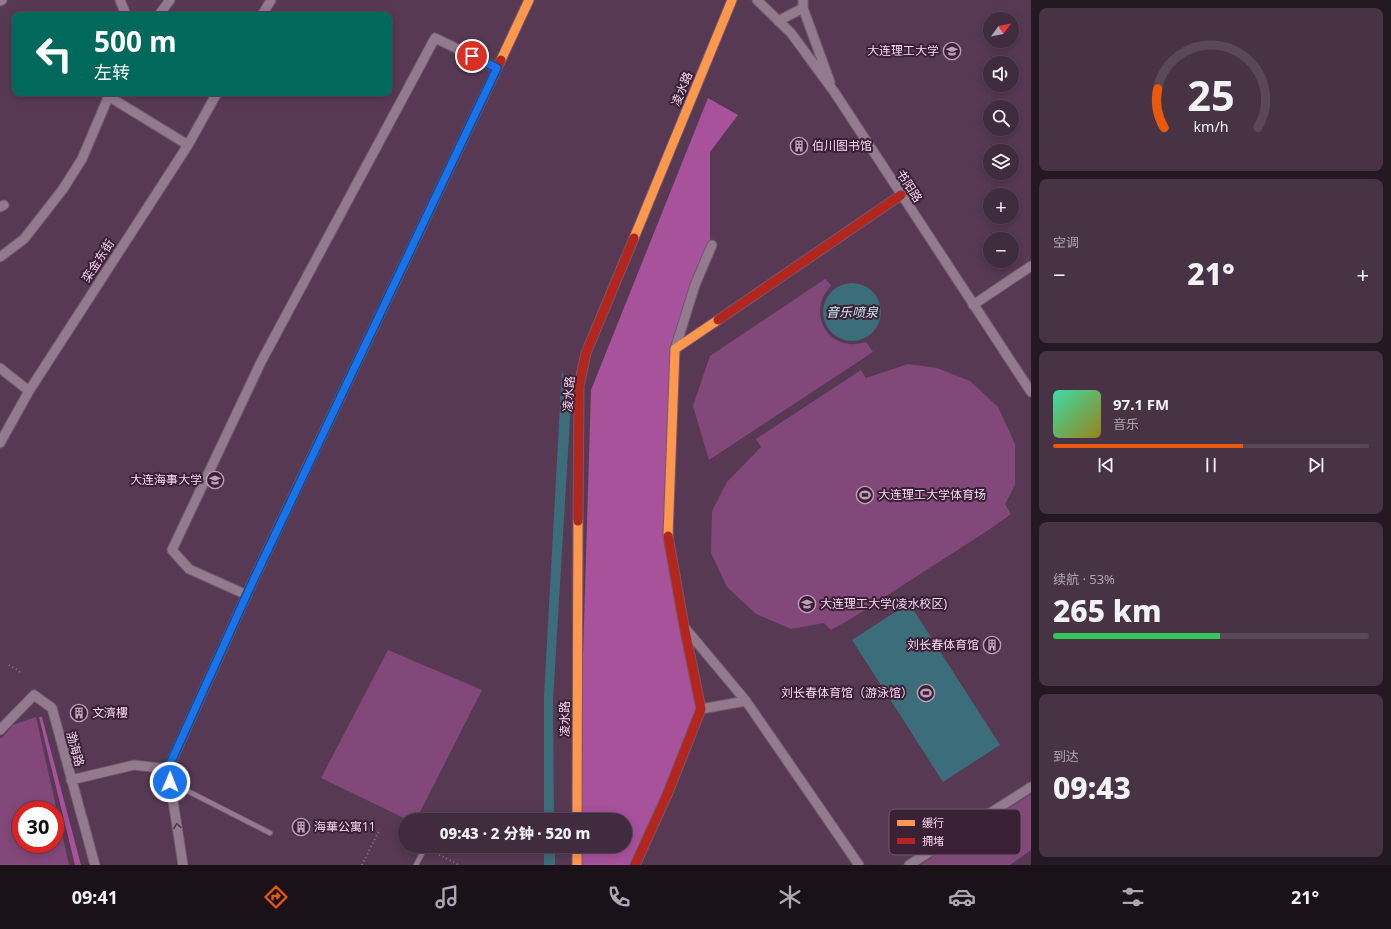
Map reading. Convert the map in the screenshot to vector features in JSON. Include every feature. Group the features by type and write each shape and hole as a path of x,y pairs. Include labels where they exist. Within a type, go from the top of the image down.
{"street":[{"path":"120,0 125,12"},
{"path":"161,12 170,0"},
{"path":"264,12 271,0"},
{"path":"183,865 168,769 247,595 529,0"},
{"name":"凌水路","path":"577,813 579,386 586,353 732,0"},
{"name":"书阳路","path":"757,0 791,33 835,93 901,196 1031,392"},
{"path":"778,21 803,4 835,93"},
{"path":"247,595 189,569 172,550 261,362 435,38 497,68"},
{"path":"0,257 24,239 63,189 82,159 109,96"},
{"path":"111,96 188,145"},
{"name":"栾金东街","path":"0,443 29,391 188,145 215,96"},
{"path":"675,349 901,196"},
{"path":"635,865 667,795 701,709 668,538 675,349 695,285 712,245"},
{"path":"973,305 1031,266"},
{"path":"0,368 29,391"},
{"path":"684,626 746,701 859,865"},
{"name":"渤海路","path":"0,730 34,695 52,708 95,865"},
{"path":"701,709 746,701"},
{"path":"71,780 134,765 168,769"},
{"path":"997,809 1031,787"},
{"path":"577,853 577,865"},
{"path":"909,865 925,855"}],"lane":[{"path":"170,782 270,833"},
{"path":"416,865 422,853"}],"path":[{"path":"9,665 22,673"},
{"path":"362,865 380,829"},
{"path":"435,853 459,865"}],"shaded area":[{"path":"708,98 738,115 710,152 710,249 675,349 668,538 701,709 635,865 577,865 578,853 632,853 632,813 578,813 591,390"},
{"path":"825,279 831,285 824,295 820,311 821,319 828,334 834,339 842,342 858,344 866,342 873,352 709,460 693,406 710,356"},
{"name":"大连理工大学体育场","path":"908,364 937,368 970,381 998,407 1015,444 1015,485 1005,504 1011,514 849,620 831,630 824,623 791,629 756,614 727,587 711,553 712,511 727,482 761,447 756,439 861,370 866,378"},
{"path":"388,650 482,690 420,813 398,813 398,815 321,778"},
{"path":"36,717 55,801 12,801 12,853 64,853 64,843 69,865 0,865 0,738 2,738 13,725"},
{"path":"39,717 42,717 81,865 75,865 64,820 64,801 59,801"},
{"path":"1031,794 1031,850 1010,865 920,865 936,855 1021,855 1021,809 1008,809"}],"water":[{"name":"音乐喷泉","path":"846,283 858,283 873,291 881,306 881,318 873,333 858,341 846,341 831,333 823,318 823,306 831,291"},
{"path":"562,370 571,403 553,700 554,813 544,813 544,696"},
{"name":"刘长春体育馆（游泳馆）","path":"909,603 1000,745 943,782 852,640"},
{"path":"544,853 555,853 555,865 544,865"}],"traffic: slow":[{"path":"501,60 529,0"},
{"path":"634,238 732,0"},
{"path":"668,536 675,349 718,320"},
{"path":"298,486 373,329"},
{"path":"577,813 578,521"},
{"path":"577,853 577,865"}],"traffic: jam":[{"path":"373,329 501,60"},
{"path":"718,320 901,195"},
{"path":"578,521 579,386 586,353 634,238"},
{"path":"168,769 253,581 298,486"},
{"path":"635,865 667,795 701,709 668,536"}],"place":[{"name":"大连理工大学","path":"952,51"},
{"name":"伯川图书馆","path":"799,146"},
{"name":"大连海事大学","path":"215,480"},
{"name":"大连理工大学体育场","path":"865,495"},
{"name":"大连理工大学(凌水校区)","path":"807,604"},
{"name":"刘长春体育馆","path":"992,645"},
{"name":"刘长春体育馆（游泳馆）","path":"926,693"},
{"name":"文濟樓","path":"79,713"},
{"name":"海華公寓11","path":"301,827"}],"route":[{"path":"170,782 169,766 253,581 497,68 472,56"}]}
